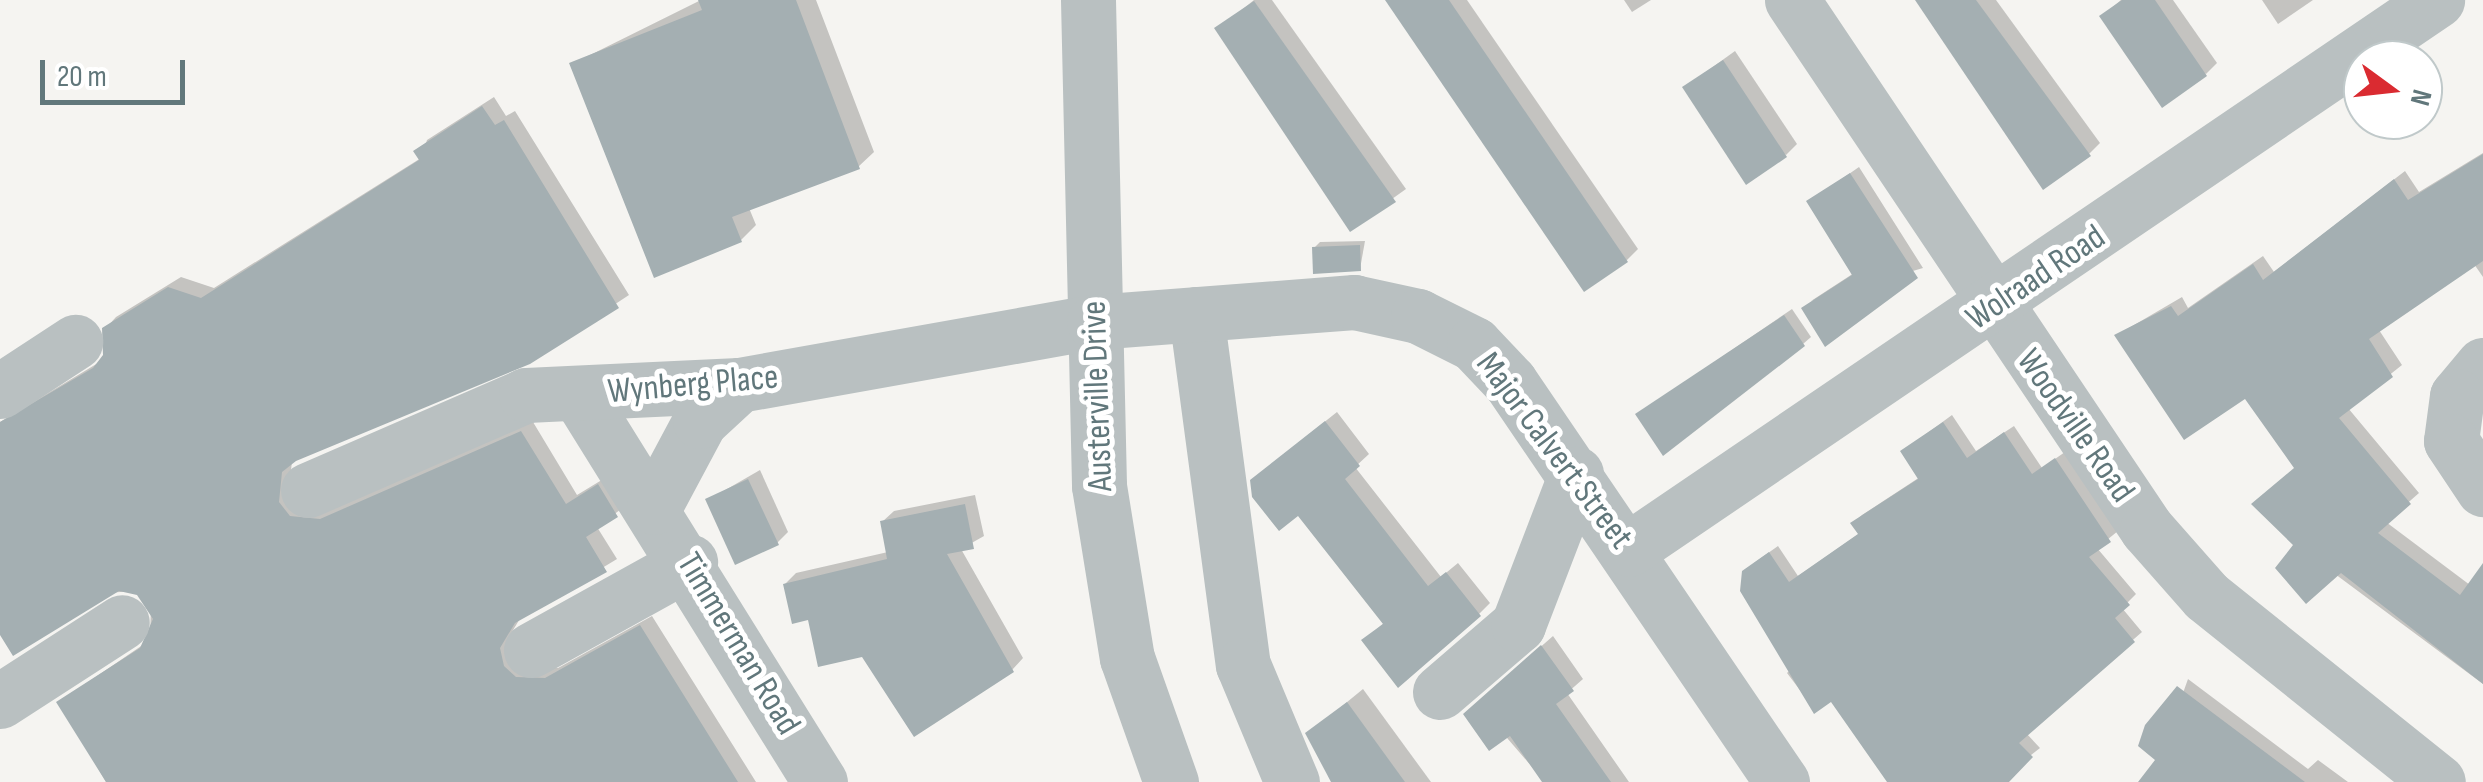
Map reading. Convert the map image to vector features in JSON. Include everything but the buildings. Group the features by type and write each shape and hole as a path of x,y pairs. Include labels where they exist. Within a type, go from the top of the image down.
{"street":[{"name":"Austerville Drive","path":"1088,0 1094,322 1109,573 1127,658 1171,782"},
{"name":"Woodville Road","path":"1792,0 1994,308 2147,529 2206,596 2438,782"},
{"name":"Wolraad Road","path":"1629,549 1994,308 2437,0"},
{"name":"Major Calvert Street","path":"1094,322 1354,302 1418,316 1474,344 1629,549 1782,782"},
{"path":"1196,314 1243,665 1292,782"},
{"name":"Wynberg Place","path":"308,490 495,402 739,385 1094,322"},
{"path":"0,391 75,342"},
{"path":"2483,365 2457,396 2451,442 2483,489"},
{"path":"654,507 700,421 739,385"},
{"name":"Timmerman Road","path":"579,395 690,562 820,782"},
{"path":"1440,692 1518,625 1576,474"},
{"path":"531,650 690,562"},
{"path":"0,702 122,622"}]}
